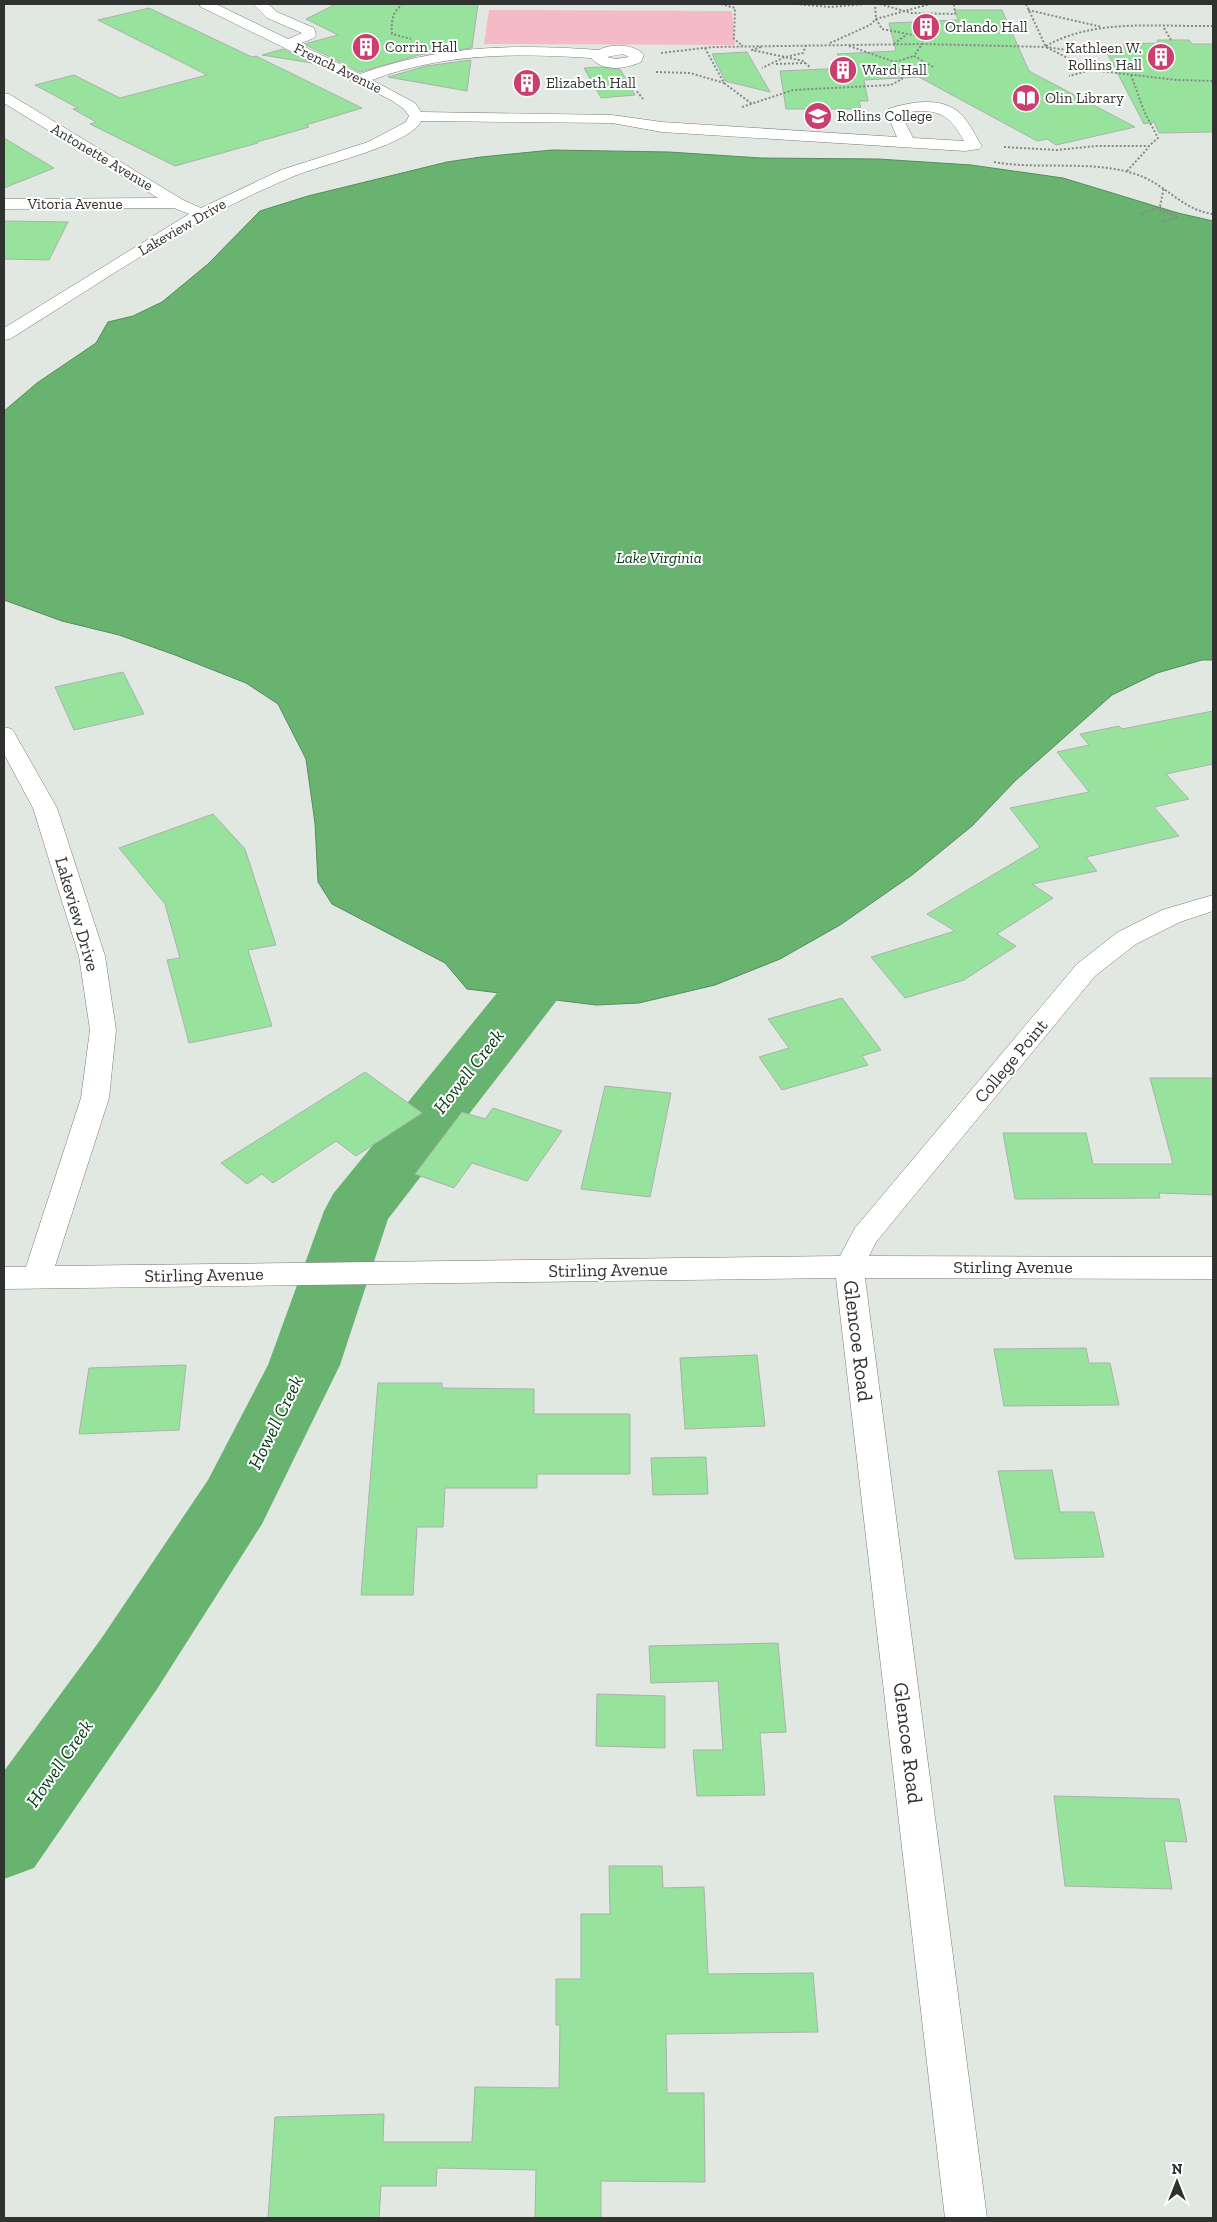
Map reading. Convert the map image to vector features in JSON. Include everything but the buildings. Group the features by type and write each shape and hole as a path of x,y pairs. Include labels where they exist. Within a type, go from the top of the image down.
{"street":[{"name":"French Avenue","path":"206,4 360,79 410,106 416,116"},
{"path":"260,4 272,15 309,31 309,35 300,40 287,43"},
{"path":"360,79 402,64 451,54 508,51 600,54"},
{"name":"Antonette Avenue","path":"4,97 177,203 201,214"},
{"path":"416,116 612,119 662,127 965,146 974,146 954,115 938,108 922,107 904,108 893,112 907,142"},
{"name":"Lakeview Drive","path":"4,335 201,214 287,173 373,145 412,125 416,116"},
{"name":"Vitoria Avenue","path":"4,204 177,203"},
{"name":"Lakeview Drive","path":"4,734 45,808 92,956 103,1030 95,1098 37,1278"},
{"name":"College Point","path":"849,1267 865,1236 1086,970 1127,938 1171,916 1213,903"},
{"name":"Stirling Avenue","path":"4,1278 849,1267 1213,1268"},
{"name":"Glencoe Road","path":"849,1267 966,2218"}],"path":[{"path":"721,4 735,8 734,39 743,46"},
{"path":"796,4 847,7 865,4"},
{"path":"845,44 895,62 914,56 922,44 923,37 882,29 876,19 875,4"},
{"path":"880,4 911,13 955,14 954,4"},
{"path":"827,45 870,25 876,19 930,4"},
{"path":"1026,4 1031,18 1042,34 1046,47 1091,70 1213,81"},
{"path":"1028,10 1105,27 1164,28 1213,26"},
{"path":"1046,47 1056,38 1105,27"},
{"path":"1164,28 1171,40"},
{"path":"894,44 900,37 908,34"},
{"path":"656,54 743,46 922,44 1046,47 1094,54"},
{"path":"762,68 785,57 803,53 806,45"},
{"path":"764,46 752,50 805,63 811,68"},
{"path":"705,48 724,83"},
{"path":"914,56 933,67"},
{"path":"740,108 793,90 891,85 902,79 895,69 895,62"},
{"path":"773,64 805,63"},
{"path":"1069,76 1091,70"},
{"path":"655,72 690,73 724,83 752,104"},
{"path":"1126,171 1158,138 1144,111 1131,75"},
{"path":"628,80 640,97 647,101"},
{"path":"1004,147 1057,150 1096,146 1149,146"},
{"path":"1140,214 1160,206 1164,187"},
{"path":"1156,208 1178,217 1162,222"}],"shaded area":[{"path":"489,10 732,11 735,45 484,44"}],"water":[{"name":"Lake Virginia","path":"552,150 669,152 761,158 878,159 971,165 1063,178 1178,213 1213,221 1213,660 1202,660 1157,673 1112,695 1015,781 972,826 912,875 840,925 780,959 715,985 639,1003 596,1005 467,989 445,963 332,904 318,882 315,823 306,759 278,704 246,683 175,655 119,635 62,621 4,600 4,411 37,383 96,343 108,322 133,316 162,302 208,264 260,211 308,196 447,162"}],"waterway":[{"name":"Howell Creek","path":"4,1840 129,1664 235,1502 304,1365 357,1211 527,996 583,929"}],"place":[{"name":"Orlando Hall","path":"926,27"},
{"name":"Corrin Hall","path":"366,47"},
{"name":"Kathleen W. Rollins Hall","path":"1161,57"},
{"name":"Ward Hall","path":"843,70"},
{"name":"Elizabeth Hall","path":"527,83"},
{"name":"Olin Library","path":"1026,98"},
{"name":"Rollins College","path":"818,116"}]}
